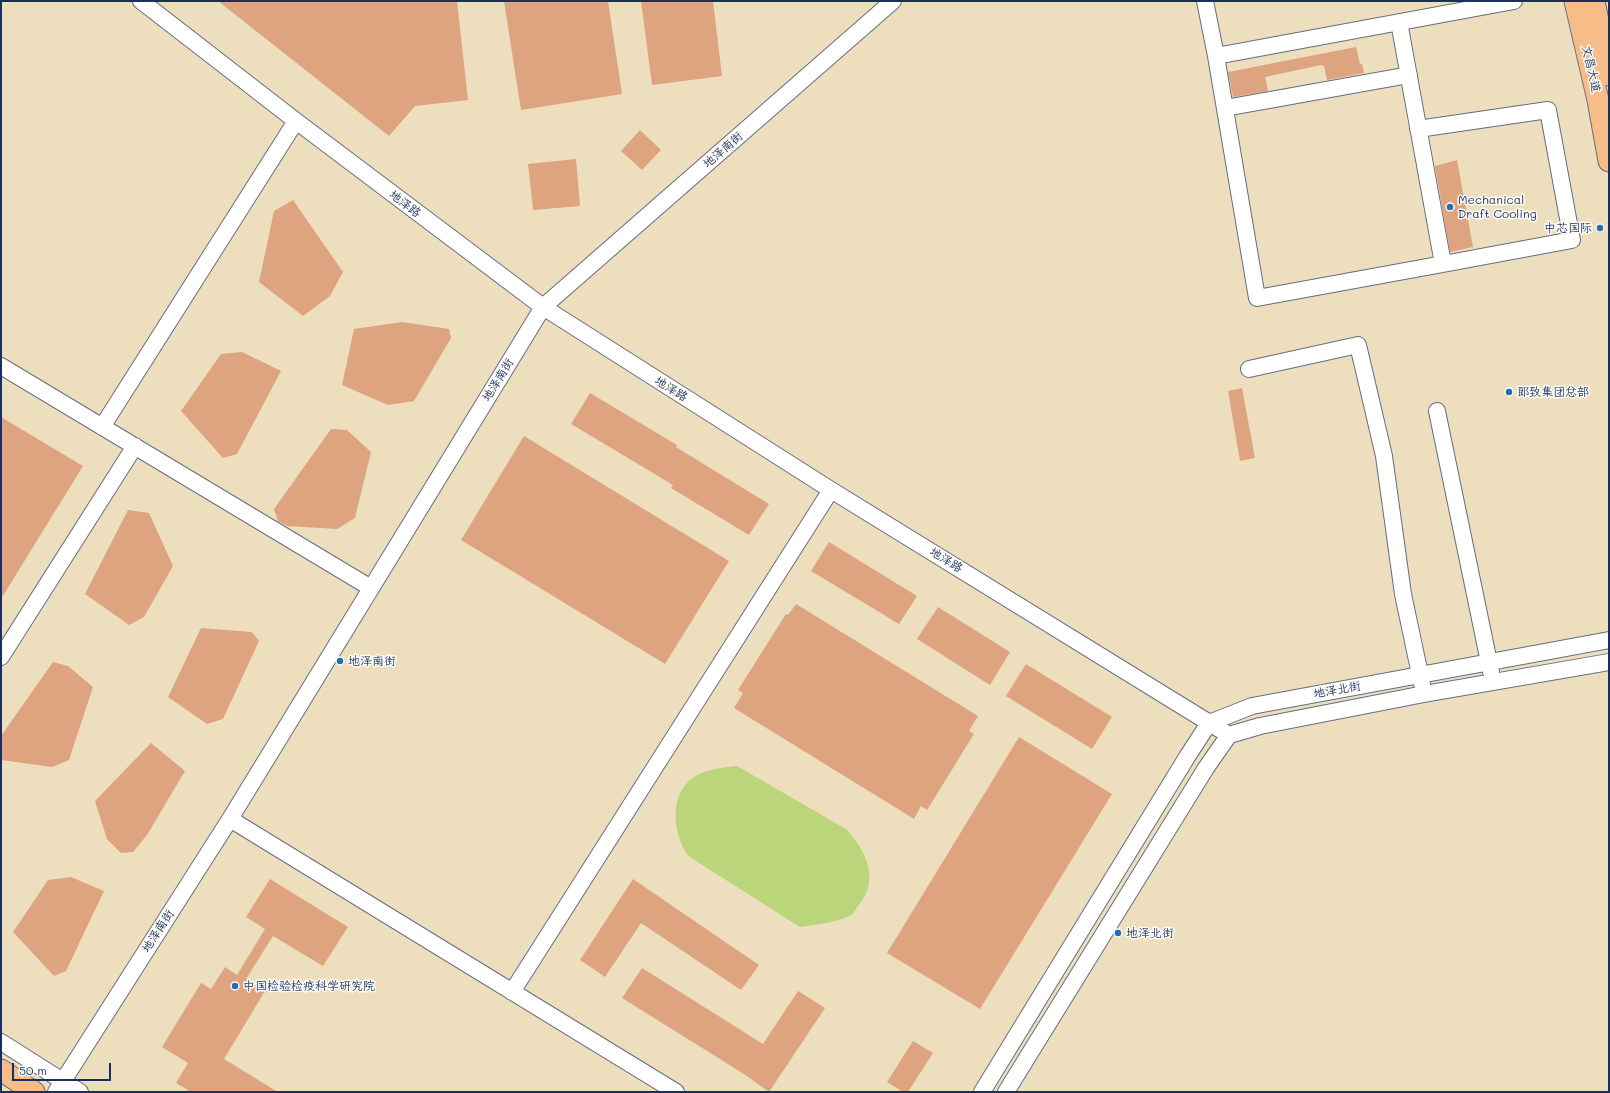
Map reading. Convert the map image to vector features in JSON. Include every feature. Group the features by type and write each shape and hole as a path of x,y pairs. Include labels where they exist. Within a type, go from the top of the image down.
{"main road":[{"name":"文昌大道","path":"1575,1 1598,100 1609,161"},
{"name":"文昌大道","path":"1594,1 1609,75"},
{"path":"1,1070 34,1092"}],"street":[{"name":"地泽路","path":"142,1 296,121 542,308 831,490 1229,735"},
{"name":"地泽南街","path":"59,1086 230,819 542,308 894,1"},
{"path":"1205,1 1216,56 1257,298 1572,240 1548,110 1418,129"},
{"path":"1216,56 1514,1"},
{"path":"1399,22 1443,264"},
{"path":"1225,108 1409,75"},
{"path":"102,427 296,121"},
{"path":"1249,369 1358,345 1384,456 1403,594 1424,694"},
{"path":"1,366 370,588"},
{"path":"1437,411 1493,681"},
{"path":"1,657 135,446"},
{"path":"512,992 831,490"},
{"name":"地泽北街","path":"1210,723 1252,706 1609,640"},
{"name":"地泽北街","path":"1229,735 1260,726 1424,694 1609,662"},
{"path":"982,1092 1187,757 1210,723"},
{"path":"1006,1092 1206,768 1229,735"},
{"path":"230,819 676,1092"},
{"path":"1,1042 59,1086 80,1092"}],"green space":[{"path":"737,766 846,829 853,838 859,846 868,866 869,885 859,905 851,915 833,921 800,927 696,861 686,852 681,843 676,825 676,806 682,789 688,782 699,774"}],"building":[{"path":"218,1 457,1 468,100 415,106 389,136"},
{"path":"504,1 608,1 622,94 521,110"},
{"path":"641,1 713,1 722,76 652,85"},
{"path":"1356,47 1364,73 1327,80 1324,66 1321,65 1265,77 1268,91 1233,97 1228,72"},
{"path":"640,130 661,150 642,170 621,151"},
{"path":"576,159 580,206 533,210 528,164"},
{"name":"Mechanical Draft Cooling","path":"1457,160 1473,247 1450,252 1435,166"},
{"path":"293,200 343,272 330,296 303,316 259,282 274,211"},
{"path":"402,322 449,329 451,338 414,401 388,405 342,385 354,329"},
{"path":"242,352 281,371 237,454 223,458 181,411 221,354"},
{"path":"1242,388 1255,458 1240,461 1228,391"},
{"path":"590,393 677,445 676,447 769,504 749,535 671,488 673,485 571,424"},
{"path":"1,417 83,466 1,599"},
{"path":"331,429 347,430 371,452 355,518 337,529 287,526 278,521 274,509"},
{"path":"524,436 729,561 665,664 461,540"},
{"path":"128,510 149,513 173,566 144,617 129,625 85,594"},
{"path":"829,542 917,596 899,624 811,571"},
{"path":"796,604 978,716 969,731 974,734 927,810 921,806 914,819 734,708 743,693 738,690 786,614 788,615"},
{"path":"938,607 1010,652 990,685 917,639"},
{"path":"201,628 252,632 259,641 223,719 207,724 168,697"},
{"path":"53,662 68,666 93,687 69,760 52,767 1,760 1,736"},
{"path":"1026,664 1112,717 1092,749 1006,696"},
{"path":"1019,737 1112,794 980,1009 887,953"},
{"path":"151,743 185,771 147,835 133,852 121,853 107,839 95,801"},
{"path":"71,877 104,891 66,971 54,976 13,932 48,880"},
{"name":"中国检验检疫科学研究院","path":"270,879 348,927 323,966 273,936 246,979 265,991 224,1059 278,1092 191,1092 176,1083 188,1063 162,1047 201,983 211,989 225,967 237,975 265,929 246,917"},
{"path":"633,879 759,965 741,990 641,923 605,977 580,960"},
{"path":"642,968 763,1044 798,991 825,1008 769,1092 744,1074 622,998"},
{"path":"913,1041 933,1053 908,1092 903,1092 887,1082"}],"place":[{"name":"Mechanical Draft Cooling","path":"1450,207"},
{"name":"中芯国际","path":"1600,228"},
{"name":"郎致集团总部","path":"1509,392"},
{"name":"地泽南街","path":"340,661"},
{"name":"地泽北街","path":"1118,933"},
{"name":"中国检验检疫科学研究院","path":"235,986"}]}
